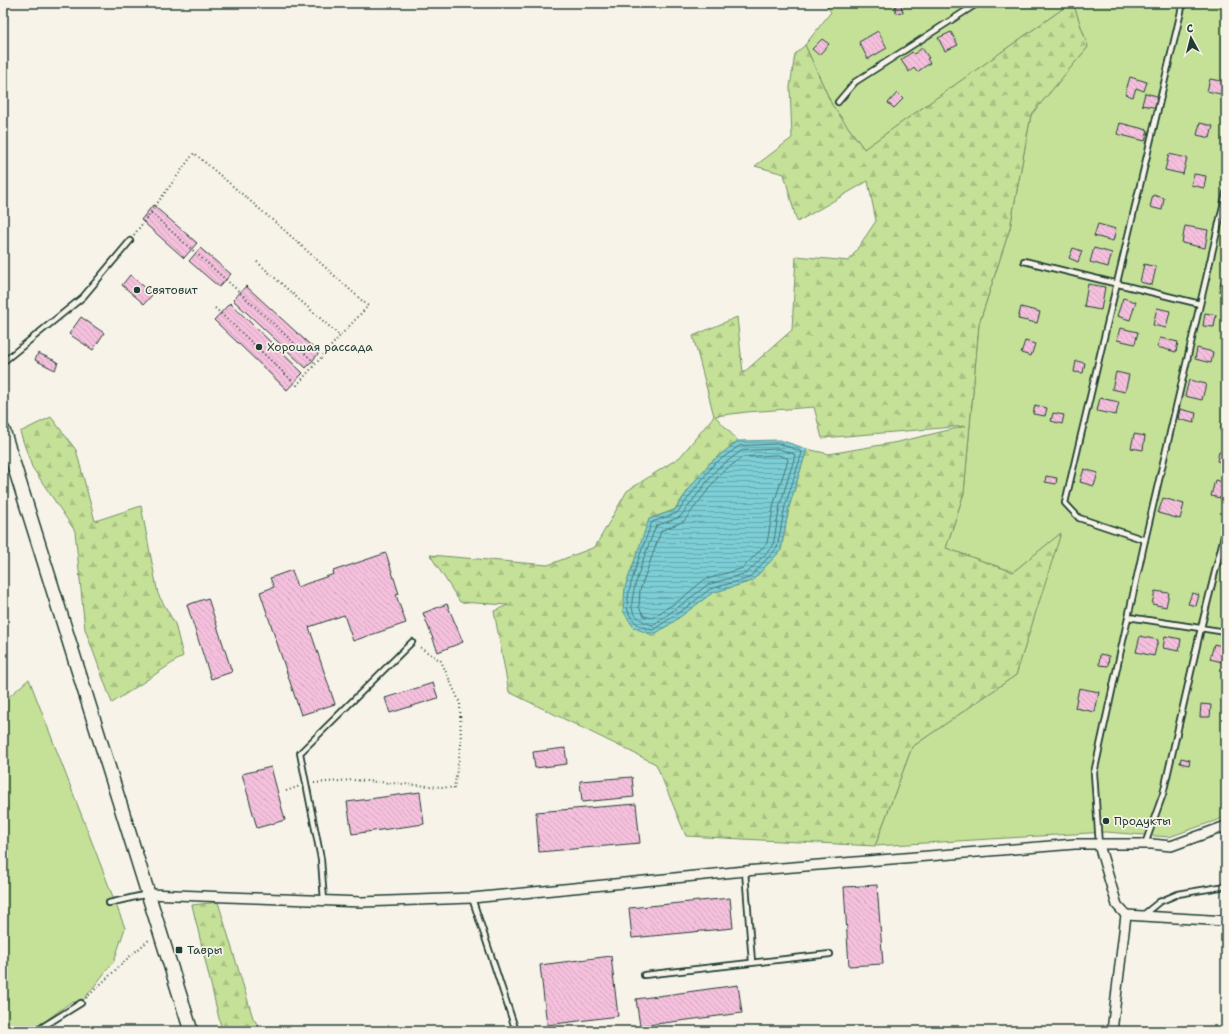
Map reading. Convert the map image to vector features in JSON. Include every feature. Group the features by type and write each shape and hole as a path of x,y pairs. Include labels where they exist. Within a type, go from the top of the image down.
{"main road":[{"path":"3,430 191,1031"}],"street":[{"path":"148,894 362,902 472,898 745,871 1075,844 1145,844 1171,846 1226,826"},
{"path":"1099,845 1117,905 1126,916 1112,1031"},
{"path":"1126,916 1226,920"}],"lane":[{"path":"838,102 855,82 978,3"},
{"path":"1145,540 1079,518 1064,503 1118,284 1183,3"},
{"path":"1099,845 1094,773 1145,540 1226,193"},
{"path":"3,362 83,297 130,241"},
{"path":"1024,261 1200,304"},
{"path":"1145,844 1163,794 1201,628 1226,528"},
{"path":"1128,617 1226,632"},
{"path":"324,901 321,859 300,753 412,642"},
{"path":"745,871 752,962"},
{"path":"1142,916 1159,902 1178,894 1226,886"},
{"path":"108,903 148,894"},
{"path":"472,898 516,1031"},
{"path":"644,975 830,954"},
{"path":"36,1031 81,1003"}],"path":[{"path":"130,241 194,153 283,229 368,306 297,385 215,308"},
{"path":"151,213 234,287 315,364"},
{"path":"256,261 340,336"},
{"path":"286,791 306,784 353,780 454,788 461,745 460,703 441,661 412,642"},
{"path":"81,1003 127,958 160,930"}],"green space":[{"path":"824,3 1071,3 864,149 832,105 805,45 831,12"},
{"path":"1073,3 1226,3 1226,817 1169,837 1106,832 875,846 912,747 1016,675 1060,534 1013,572 946,548 964,493 979,324 1010,228 1031,115 1088,47"},
{"path":"1073,3 1088,47 1031,115 1010,228 979,324 964,493 946,548 1013,572 1061,533 1016,675 912,747 875,846 686,836 656,764 509,692 494,611 508,605 460,602 430,555 548,565 595,547 627,491 680,457 714,416 693,336 737,317 743,373 792,330 796,256 849,261 876,221 868,181 797,222 784,174 755,166 792,138 790,87 795,54 805,45 832,105 864,149","holes":["814,407 822,438 966,426 898,442 829,454 807,449 789,507 781,550 752,581 712,593 653,635 649,519 674,510 694,482 711,462 738,441 715,416"]},
{"path":"51,417 76,450 95,521 141,506 158,594 175,624 183,656 112,703 85,629 75,531 32,467 20,432"},
{"path":"29,679 125,928 114,961 81,1003 71,1002 32,1031 3,1031 3,702"},
{"path":"218,902 253,1018 262,1031 222,1031 192,905"}],"water":[{"path":"780,440 807,449 789,507 781,550 752,581 712,593 653,635 634,628 623,611 625,587 649,519 675,510 694,482 711,462 738,441"}],"building":[{"path":"901,5 903,12 896,13 895,6"},
{"path":"878,31 887,48 868,59 859,42"},
{"path":"951,32 958,45 945,51 938,38"},
{"path":"822,39 829,44 819,55 812,49"},
{"path":"922,48 929,58 927,59 930,63 917,72 914,68 909,72 901,60 912,52 914,54"},
{"path":"1130,77 1147,82 1144,91 1136,88 1133,97 1125,94"},
{"path":"1210,79 1226,82 1225,95 1207,91"},
{"path":"897,93 903,99 894,108 888,103"},
{"path":"1145,93 1161,97 1158,108 1142,105"},
{"path":"1120,123 1148,130 1145,141 1117,134"},
{"path":"1200,123 1213,126 1210,138 1197,135"},
{"path":"1169,154 1187,158 1183,174 1165,170"},
{"path":"1194,174 1206,176 1204,188 1191,185"},
{"path":"1153,195 1164,198 1162,210 1150,207"},
{"path":"153,205 197,243 184,258 141,220"},
{"path":"1098,224 1116,229 1113,241 1094,236"},
{"path":"1185,226 1208,230 1205,248 1182,243"},
{"path":"200,248 231,274 219,287 189,261"},
{"path":"1073,248 1082,251 1078,262 1069,258"},
{"path":"1094,248 1112,253 1108,267 1090,262"},
{"path":"1144,264 1156,267 1152,285 1140,282"},
{"name":"Святовит","path":"130,275 153,294 144,304 122,285"},
{"path":"1221,281 1226,282 1226,292 1219,291"},
{"path":"1088,284 1105,287 1101,310 1084,307"},
{"path":"246,286 319,353 306,368 233,300"},
{"path":"1123,298 1136,302 1130,320 1117,316"},
{"name":"Хорошая рассада","path":"230,303 303,373 287,390 214,320"},
{"path":"1021,307 1040,312 1037,323 1018,319"},
{"path":"1157,308 1170,311 1166,328 1153,325"},
{"path":"1205,313 1216,315 1214,327 1203,326"},
{"path":"81,317 104,333 93,350 69,334"},
{"path":"1120,328 1138,332 1135,344 1117,340"},
{"path":"1160,338 1178,342 1176,352 1157,347"},
{"path":"1025,341 1035,344 1031,356 1021,353"},
{"path":"1197,348 1213,352 1211,363 1195,359"},
{"path":"38,353 58,362 55,370 35,360"},
{"path":"1076,361 1085,363 1083,373 1074,372"},
{"path":"1116,372 1129,375 1125,392 1112,389"},
{"path":"1189,380 1206,384 1202,400 1185,396"},
{"path":"1100,398 1119,402 1116,415 1097,411"},
{"path":"1035,405 1047,408 1045,416 1033,414"},
{"path":"1180,409 1196,413 1194,423 1178,419"},
{"path":"1053,413 1064,415 1062,424 1051,421"},
{"path":"1223,420 1226,421 1226,433 1220,431"},
{"path":"1134,434 1145,436 1143,450 1131,448"},
{"path":"1219,452 1226,454 1226,464 1217,461"},
{"path":"1084,469 1098,473 1094,486 1080,482"},
{"path":"1046,476 1057,478 1056,484 1045,482"},
{"path":"1215,480 1226,483 1225,499 1211,496"},
{"path":"1163,498 1184,504 1180,519 1158,513"},
{"path":"386,553 399,594 396,595 406,623 353,641 344,615 309,627 335,704 301,715 260,592 274,587 270,578 292,570 297,587 334,574 333,571"},
{"path":"1226,584 1226,600 1222,599"},
{"path":"1155,591 1169,593 1166,607 1152,604"},
{"path":"1192,593 1199,595 1196,606 1188,604"},
{"path":"208,598 232,672 211,679 187,605"},
{"path":"447,604 463,642 438,652 423,613"},
{"path":"1140,636 1158,640 1154,656 1136,652"},
{"path":"1165,636 1181,639 1179,651 1163,648"},
{"path":"1214,644 1226,647 1222,662 1210,659"},
{"path":"1100,654 1109,656 1108,666 1099,665"},
{"path":"433,683 438,698 390,713 385,698"},
{"path":"1079,688 1099,692 1095,712 1075,708"},
{"path":"1201,704 1211,705 1210,717 1200,717"},
{"path":"565,748 567,764 535,768 533,752"},
{"path":"1181,758 1190,760 1189,765 1180,763"},
{"path":"271,767 285,820 257,828 242,774"},
{"path":"632,777 634,797 582,802 580,781"},
{"path":"420,792 424,824 352,834 347,802"},
{"path":"636,804 640,843 539,852 536,812"},
{"path":"877,885 883,964 849,966 844,887"},
{"path":"730,898 733,928 632,938 629,908"},
{"path":"611,956 618,1016 547,1025 540,965"},
{"path":"738,985 742,1013 640,1026 636,999"}],"place":[{"name":"Святовит","path":"137,290"},
{"name":"Хорошая рассада","path":"259,347"},
{"name":"Продукты","path":"1106,821"},
{"name":"Тавры","path":"179,950"}]}
